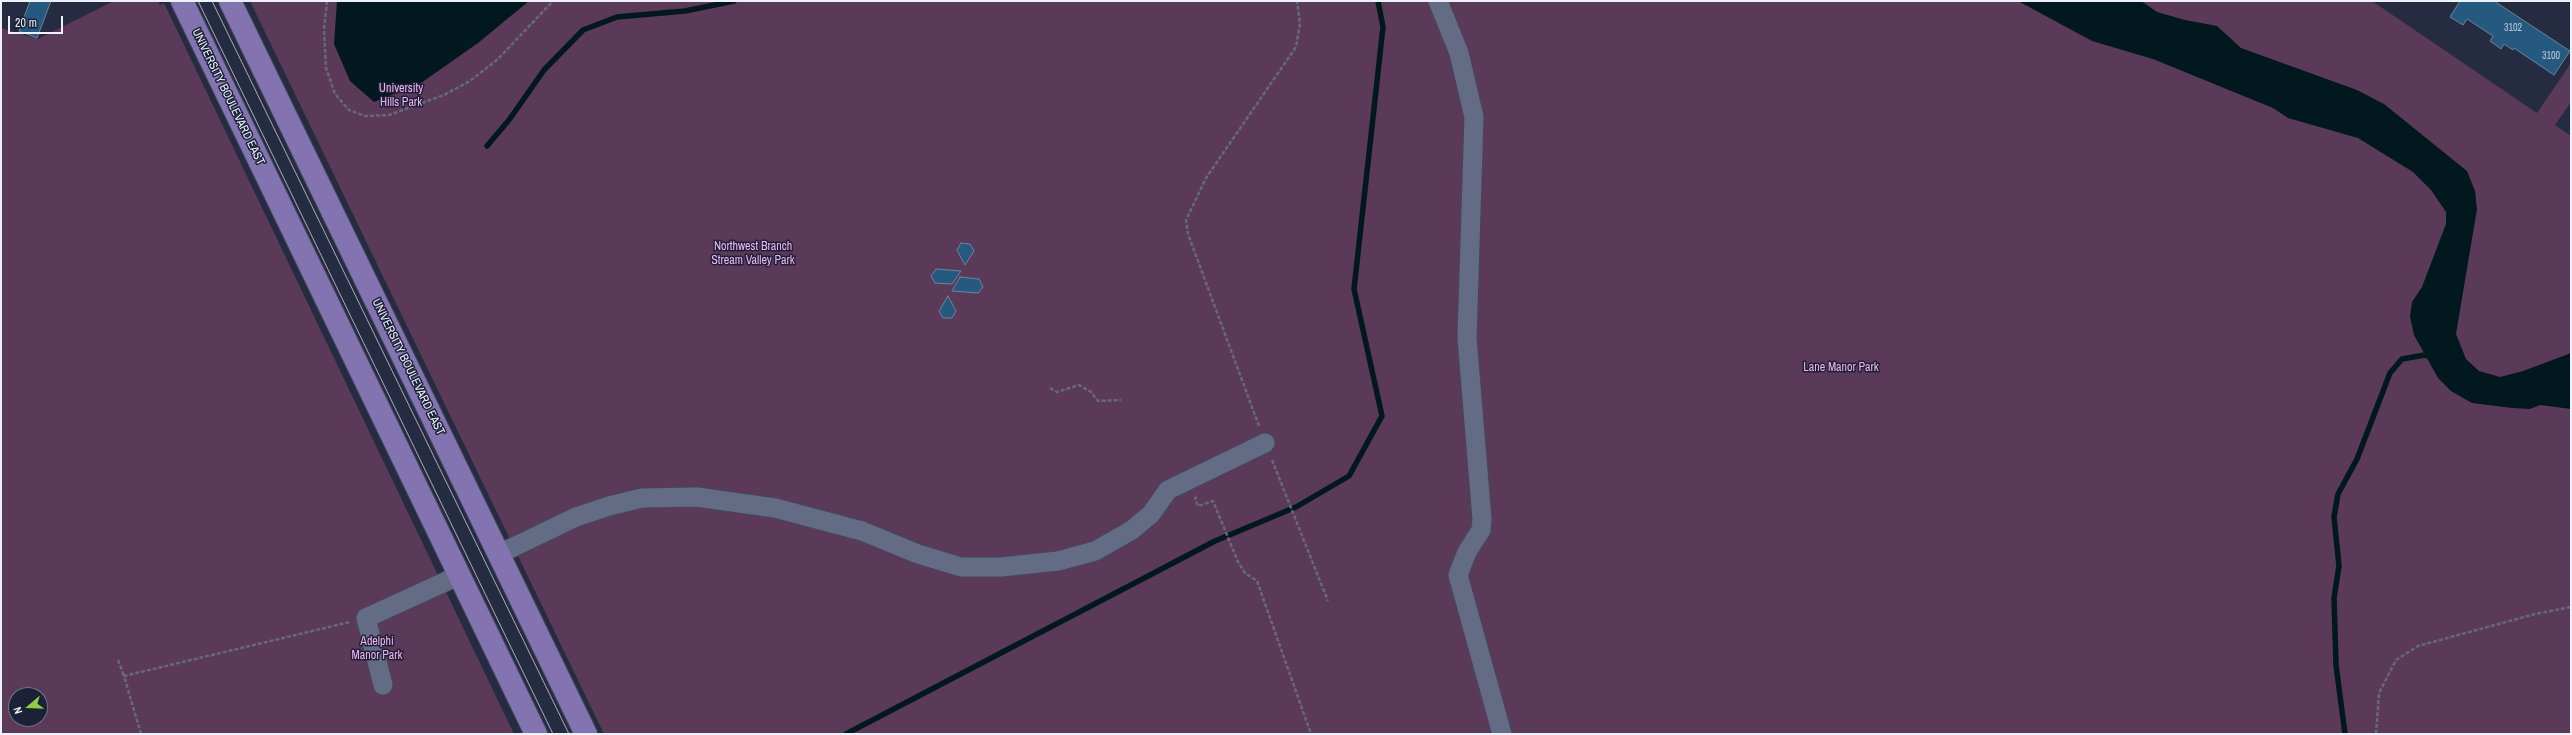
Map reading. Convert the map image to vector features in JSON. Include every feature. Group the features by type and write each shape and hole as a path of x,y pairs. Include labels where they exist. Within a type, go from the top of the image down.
{"main road":[{"name":"UNIVERSITY BOULEVARD EAST","path":"182,1 536,734"},
{"name":"UNIVERSITY BOULEVARD EAST","path":"230,1 586,734"}],"lane":[{"path":"1438,1 1459,53 1474,117 1467,338 1482,518 1481,530 1467,552 1458,574 1502,734"},
{"path":"499,554 576,517 609,506 642,498 697,497 782,510 862,531 918,554 961,567 1001,567 1058,561 1095,551 1132,530 1150,514 1168,490 1263,437"},
{"path":"383,685 366,618 460,575"}],"path":[{"path":"327,1 324,29 326,68 335,94 349,110 364,116 389,115 444,95 470,81 498,59 553,1"},
{"path":"1263,437 1188,234 1186,220 1206,178 1296,48 1300,24 1297,1"},
{"path":"1050,388 1057,392 1079,385 1091,392 1098,401 1121,400"},
{"path":"1276,472 1328,601"},
{"path":"1213,501 1238,562 1245,573 1257,581 1311,734"},
{"path":"2376,734 2379,693 2396,660 2418,646 2535,614 2571,607"},
{"path":"124,676 366,618"},
{"path":"118,660 141,734"}],"green space":[{"name":"Adelphi Manor Park","path":"114,1 158,1 160,5 164,3 514,734 1,734 1,28 38,39"},
{"path":"250,1 2372,1 2537,113 2571,63 2571,102 2555,125 2571,136 2571,734 604,734"}],"water":[{"path":"337,1 529,1 478,43 421,83 374,102 350,81 334,44"},
{"path":"2018,1 2141,1 2157,12 2185,20 2217,26 2241,48 2357,90 2384,104 2467,171 2475,191 2477,209 2456,334 2466,359 2479,371 2500,377 2523,371 2571,353 2571,409 2540,405 2530,409 2512,408 2472,403 2451,391 2438,378 2414,335 2410,317 2412,302 2422,287 2446,224 2446,212 2431,190 2413,172 2358,138 2288,118 2273,108 2153,59 2092,41"}],"building":[{"path":"30,1 51,1 37,38 19,31"},
{"path":"2460,1 2494,1 2570,51 2554,75 2514,48 2513,50 2504,44 2501,49 2490,41 2493,36 2467,19 2463,25 2450,17"},
{"path":"961,243 970,244 974,251 965,265 957,250"},
{"path":"936,269 961,271 952,284 935,283 931,276"},
{"path":"960,277 979,279 983,287 978,293 952,291"},
{"path":"948,296 956,311 952,318 943,318 939,311"}],"waterway":[{"path":"487,146 509,120 544,70 583,30 617,17 685,11 734,1"},
{"path":"846,734 1215,541 1296,507 1349,476 1382,416 1354,289 1383,27 1378,1"},
{"path":"2345,734 2336,665 2334,598 2339,566 2334,517 2338,494 2357,459 2390,373 2402,359 2425,355 2431,357"}],"tram line":[{"path":"198,1 553,734"},
{"path":"212,1 569,734"}],"park label":[{"name":"University Hills Park","path":"401,96"},
{"name":"Northwest Branch Stream Valley Park","path":"753,254"},
{"name":"Lane Manor Park","path":"1841,368"}]}
